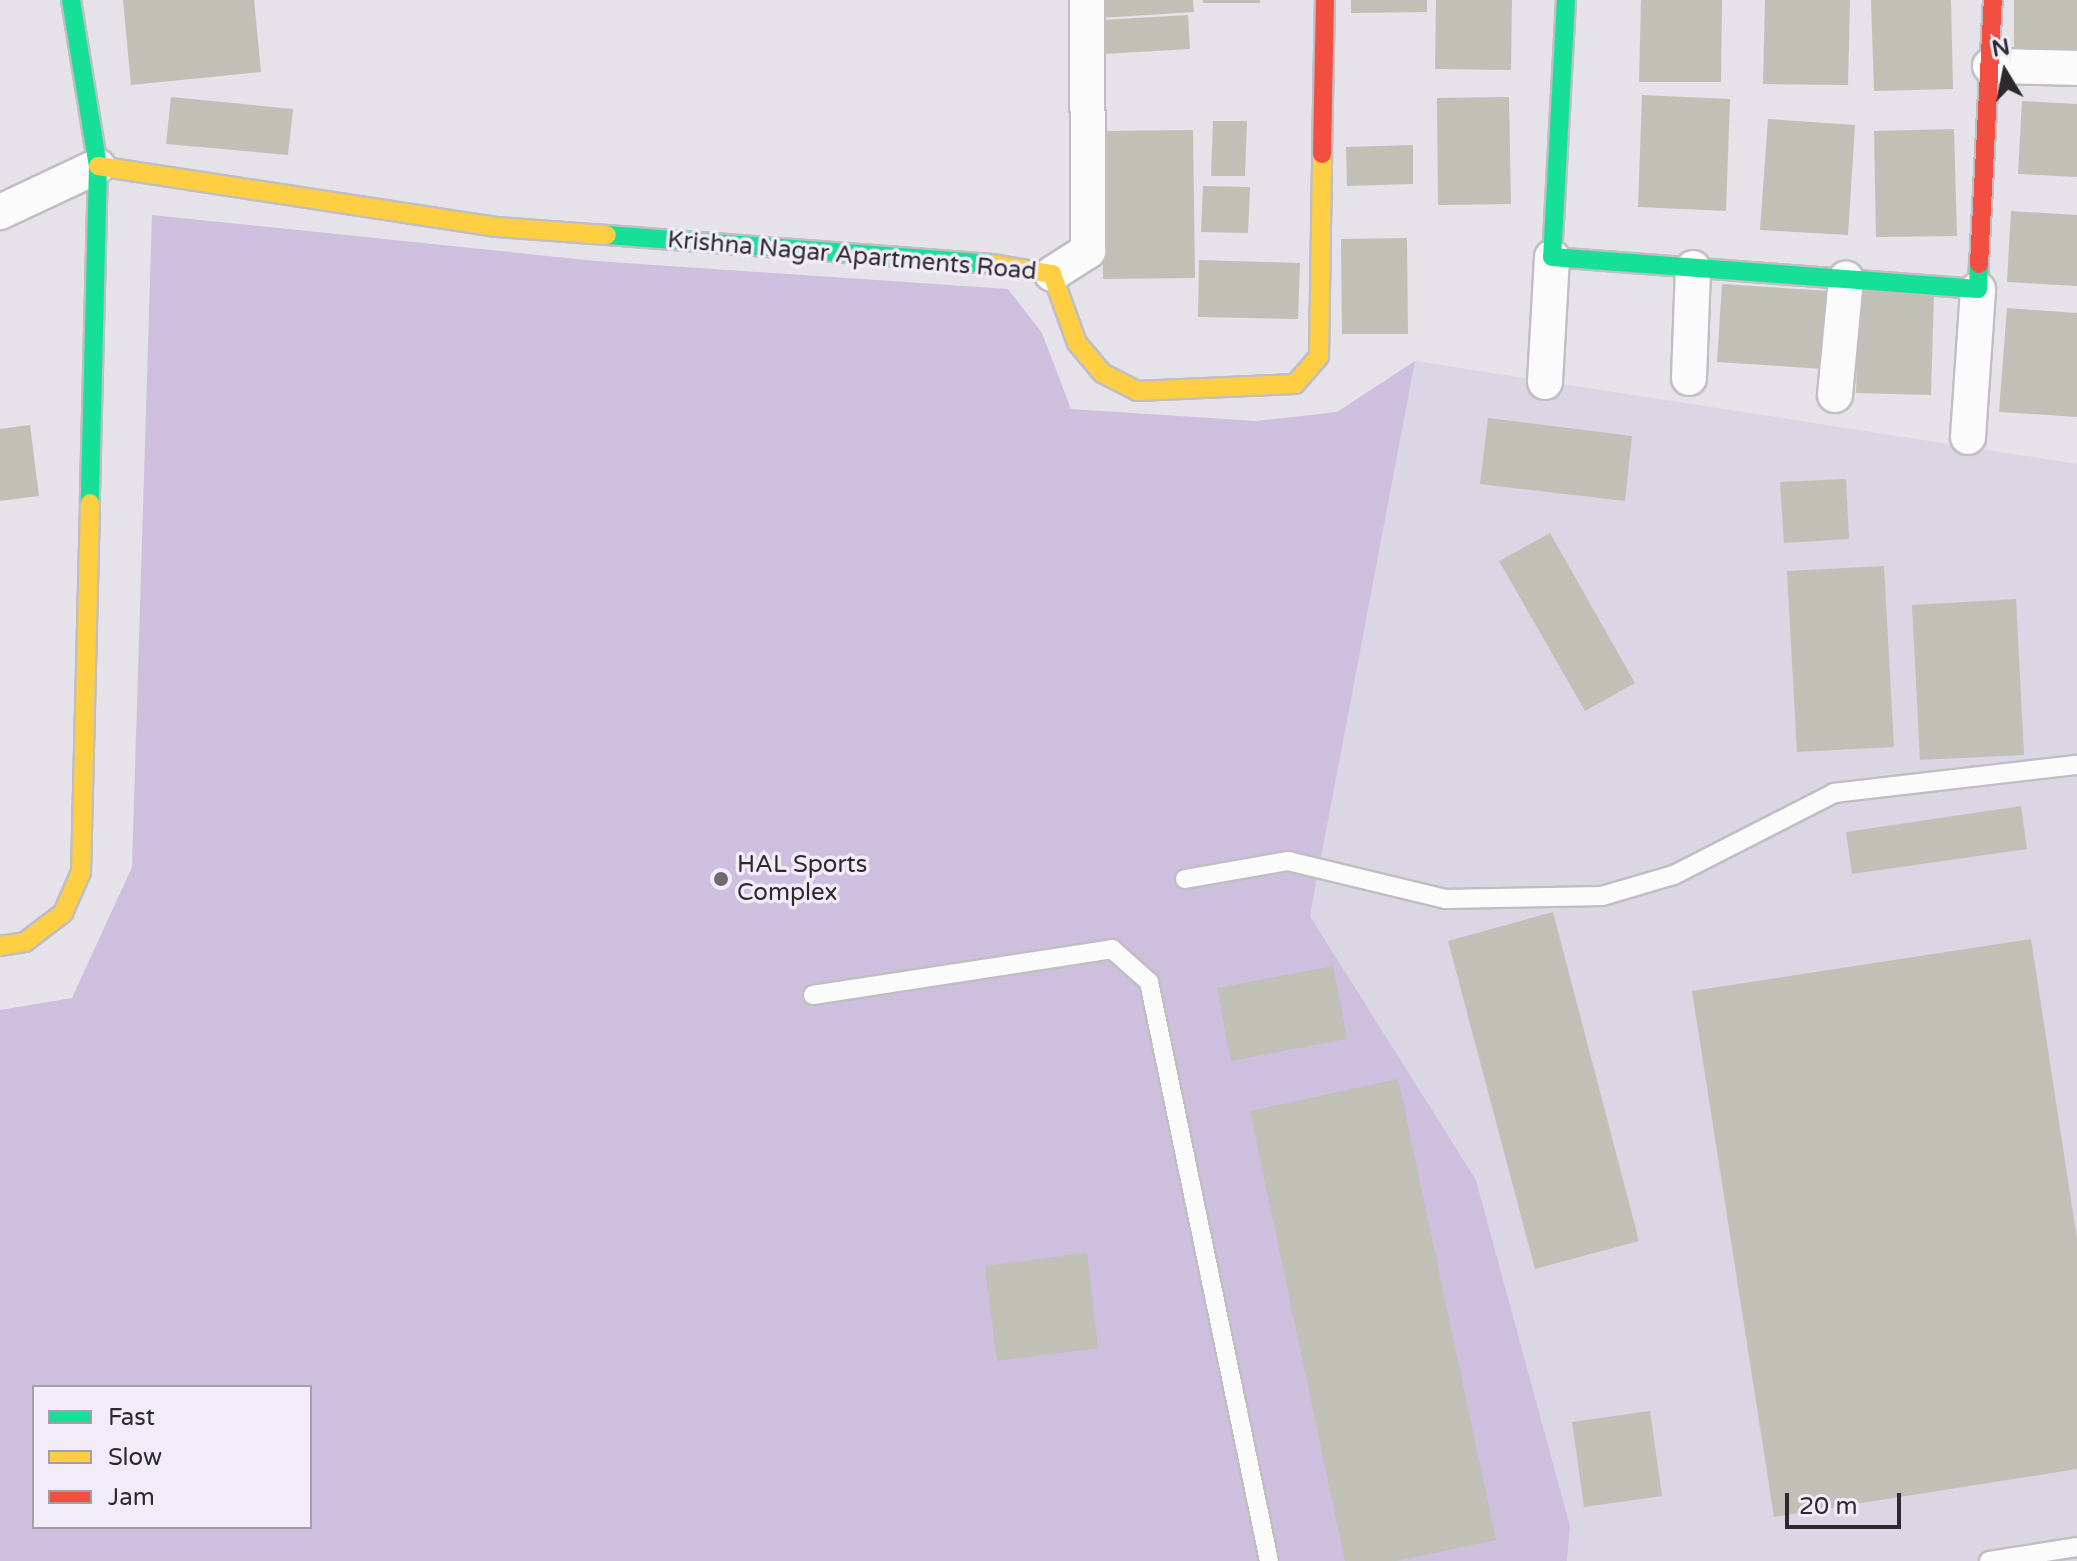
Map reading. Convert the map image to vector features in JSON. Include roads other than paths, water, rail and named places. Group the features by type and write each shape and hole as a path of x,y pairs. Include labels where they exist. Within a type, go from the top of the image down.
{"street":[{"path":"0,946 25,942 63,913 81,872 98,166 71,0"},
{"path":"1052,274 1088,251 1087,0"},
{"name":"Krishna Nagar Apartments Road","path":"98,166 497,227 1052,274 1077,343 1102,373 1137,391 1295,384 1319,356 1325,0"},
{"path":"1545,382 1566,0"},
{"path":"1968,437 1993,0"},
{"path":"1990,66 2077,68"},
{"path":"0,212 98,166"},
{"path":"1552,257 1978,289"},
{"path":"1689,378 1693,268"},
{"path":"1835,395 1846,279"}],"lane":[{"path":"1185,879 1288,861 1445,899 1602,896 1674,875 1834,793 2077,765"},
{"path":"813,995 1112,949 1149,982 1269,1561"},
{"path":"1989,1561 2077,1547"}],"place":[{"name":"HAL Sports Complex","path":"721,879"}]}
